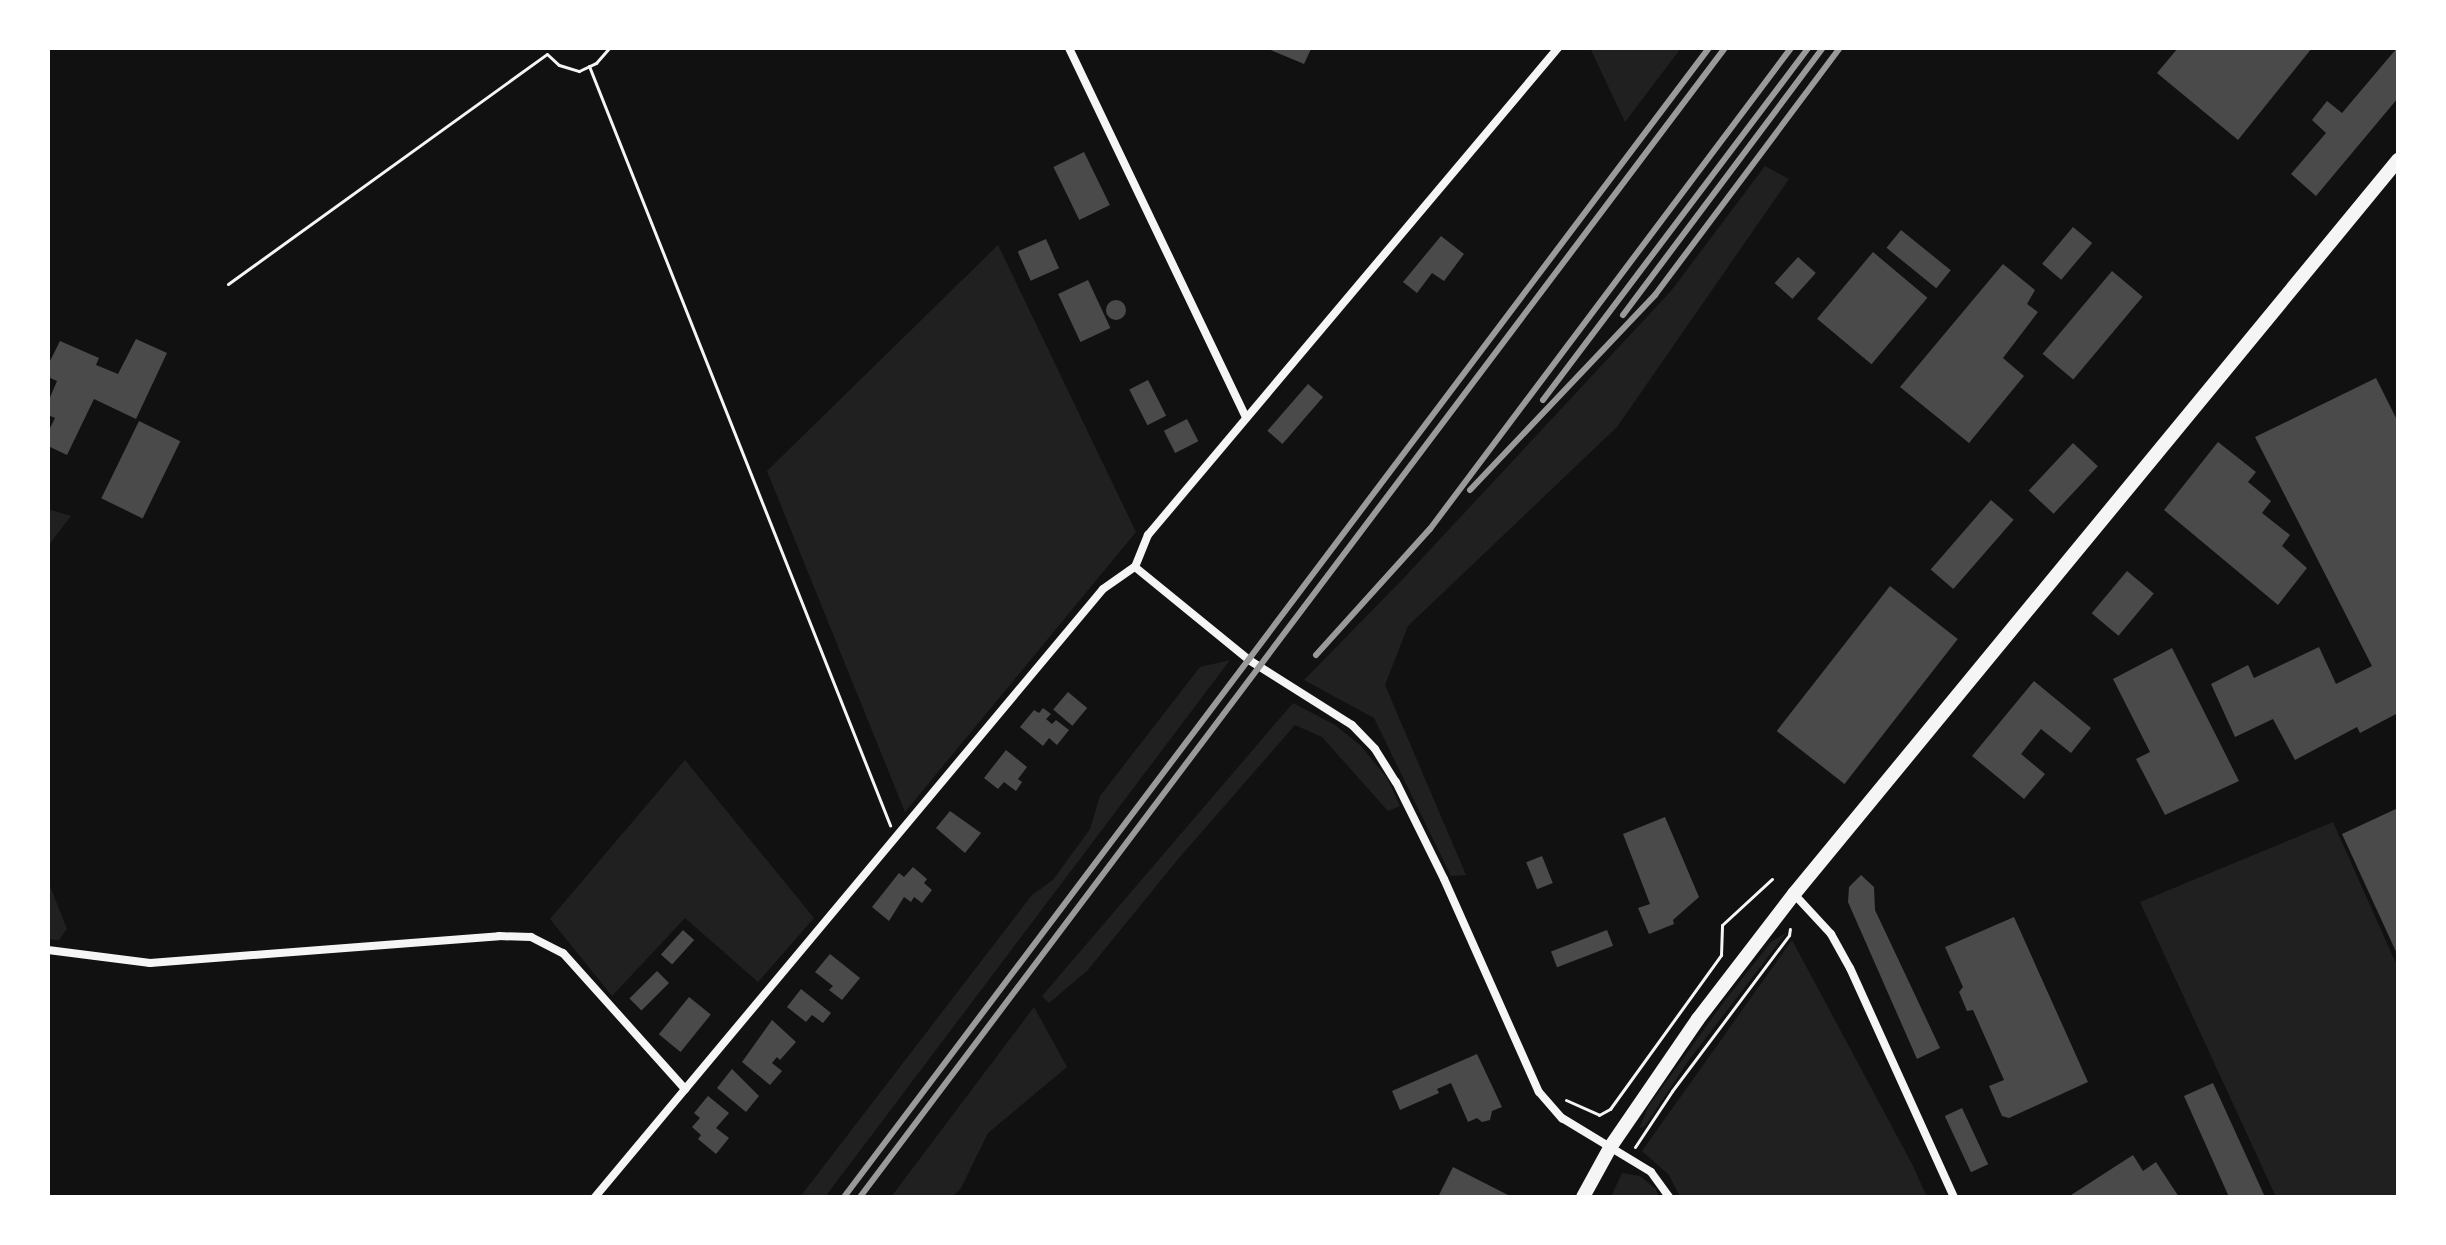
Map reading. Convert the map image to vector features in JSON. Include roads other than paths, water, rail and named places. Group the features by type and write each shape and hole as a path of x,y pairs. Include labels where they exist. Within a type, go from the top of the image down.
{"main road":[{"path":"1583,1197 1611,1146 1698,1019 1794,894 2398,160"}],"street":[{"path":"1069,48 1246,418"},
{"path":"595,1197 1103,589 1135,567 1148,535 1558,48"},
{"path":"1135,567 1249,660 1352,725 1375,749 1396,782 1444,879 1518,1053 1539,1092 1562,1118 1651,1172 1669,1197"},
{"path":"1794,894 1831,934 1850,968 1954,1197"},
{"path":"48,950 150,963 499,936 531,937 563,953 685,1089"}],"railway":[{"path":"844,1197 1709,48"},
{"path":"860,1197 1725,48"},
{"path":"1316,655 1430,529 1791,48"},
{"path":"1543,400 1808,48"},
{"path":"1623,315 1823,48"},
{"path":"1470,490 1655,295 1840,48"}]}
